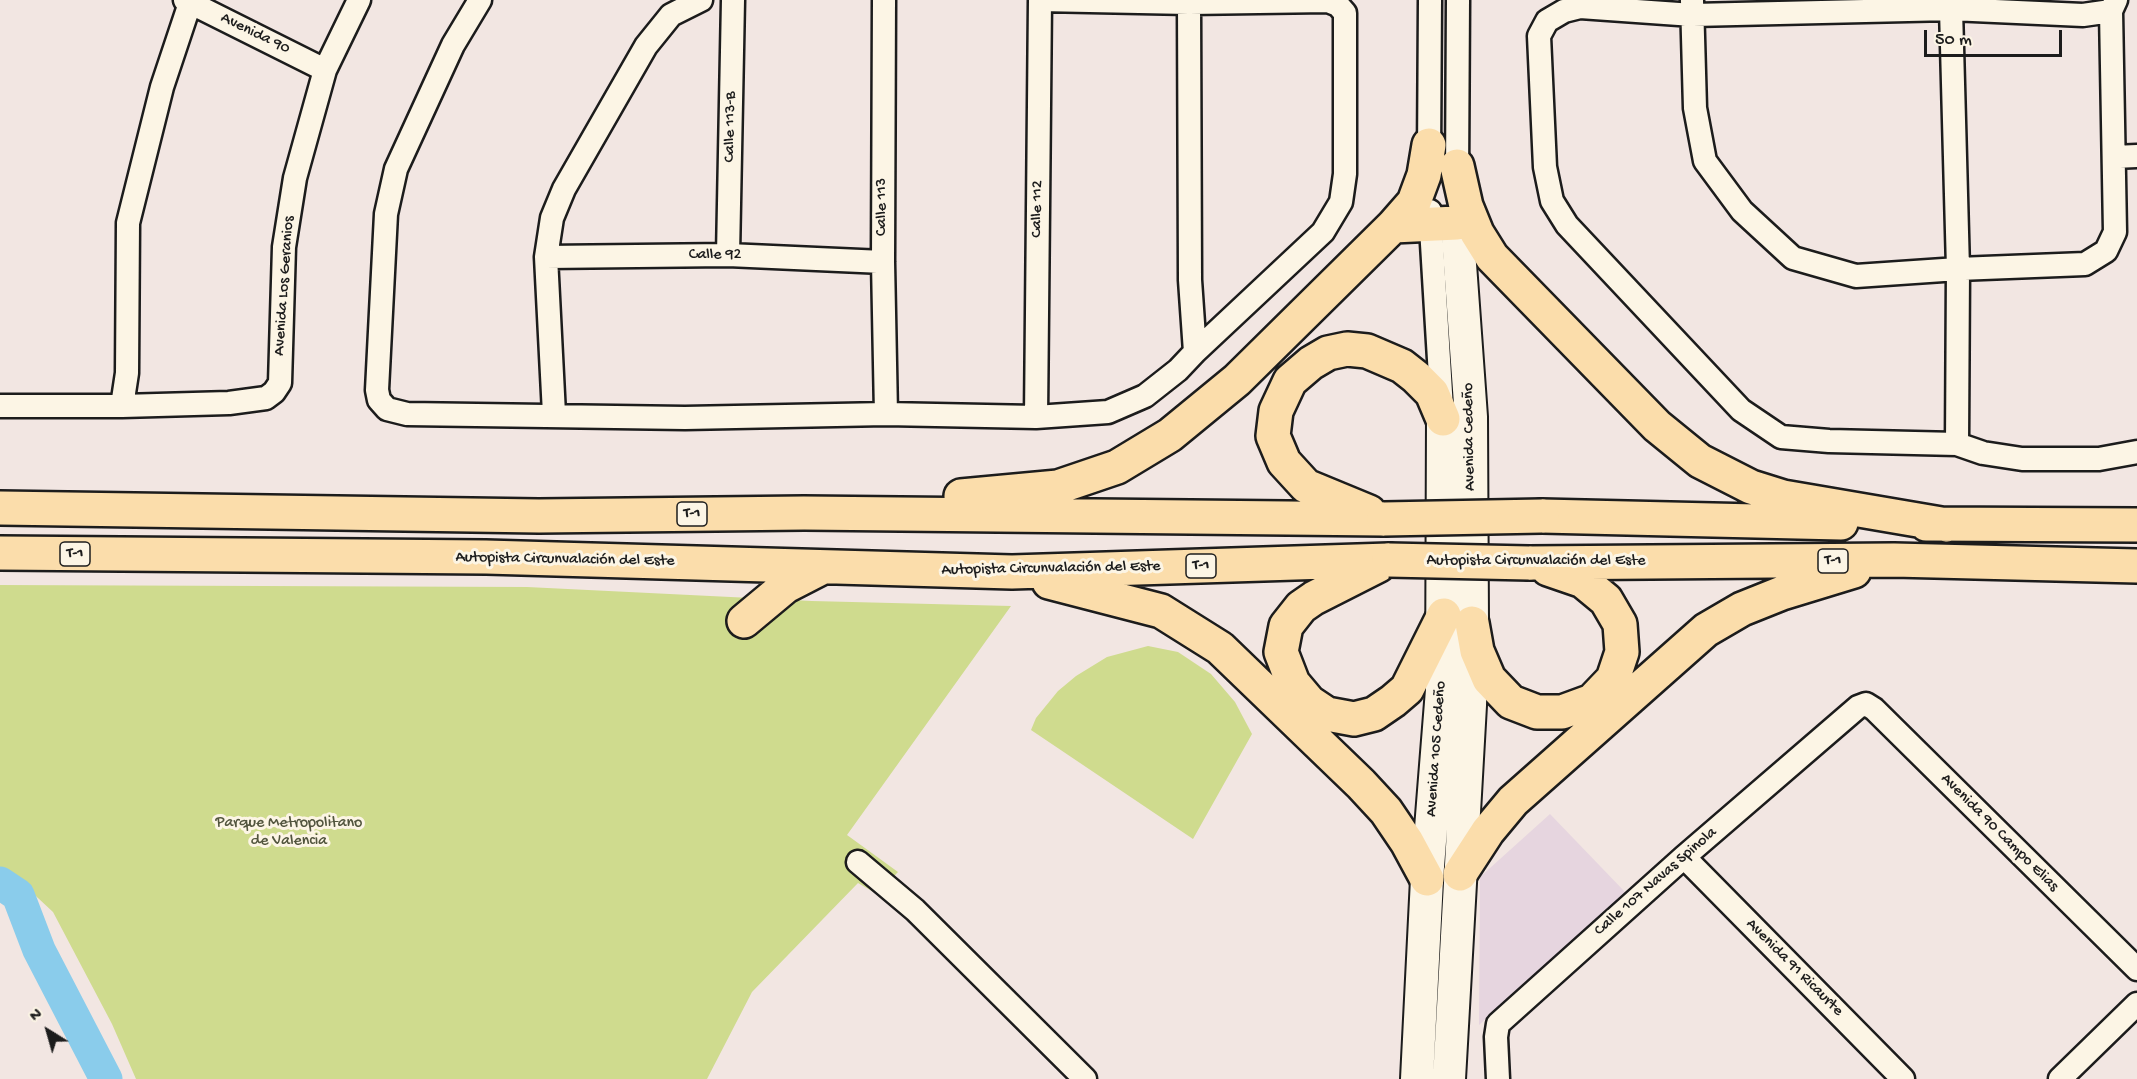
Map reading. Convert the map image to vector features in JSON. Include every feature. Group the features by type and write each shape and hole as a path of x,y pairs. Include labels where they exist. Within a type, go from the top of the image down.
{"highway":[{"path":"804,513 876,503 1058,487 1117,467 1170,435 1237,380 1393,225 1414,202 1424,175 1429,144"},
{"path":"1457,166 1466,206 1477,233 1492,257 1657,426 1692,456 1726,476 1783,497 1947,525"},
{"path":"1393,225 1444,224"},
{"path":"1384,519 1306,486 1284,462 1273,436 1276,411 1290,381 1311,363 1328,353 1347,349 1367,351 1402,366 1416,377 1432,393 1443,419"},
{"name":"T-1","path":"0,508 539,516 804,513 1384,519 1542,516 1700,522 2137,525"},
{"name":"Autopista Circunvalación del Este","path":"0,553 486,558 1012,572 1389,560 1529,563 1894,560 2137,566"},
{"path":"1389,560 1314,598 1301,607 1286,626 1281,652 1293,683 1309,702 1328,714 1354,719 1374,714 1393,701 1407,689 1458,619 1477,651 1489,680 1511,702 1537,712 1562,712 1592,701 1613,679 1622,652 1620,624 1606,600 1583,581 1529,563"},
{"path":"1460,874 1488,831 1513,801 1706,630 1742,609 1782,593 1894,560"},
{"path":"722,564 747,588 750,602 744,621 786,586 824,567"},
{"path":"1012,572 1161,611 1221,648 1380,804 1407,842 1427,879"}],"main road":[{"name":"Avenida Cedeño","path":"1444,224 1471,417 1458,619 1460,874"},
{"name":"Avenida 105 Cedeño","path":"1417,1079 1427,879 1442,690 1458,619 1443,419"},
{"path":"1450,1077 1460,874"}],"street":[{"name":"Avenida Los Geranios","path":"0,406 229,403 266,398 274,392 280,383 284,247 294,178 325,70 359,0"},
{"path":"480,0 453,45 396,169 386,214 377,390 379,400 387,409 407,414 554,414 685,418 886,414 1036,417 1108,412 1145,396 1178,370 1323,232 1341,202 1345,174 1346,13 1338,5 1328,1 1189,3 1040,0"},
{"path":"554,414 546,257 552,218 564,189 646,46 671,15 701,0"},
{"name":"Calle 113-B","path":"728,255 733,0"},
{"name":"Calle 113","path":"884,0 883,262 886,414"},
{"name":"Calle 112","path":"1036,417 1040,0"},
{"name":"Avenida Cedeño","path":"1430,0 1429,144 1444,224 1443,419"},
{"name":"Avenida Cedeño","path":"1444,224 1457,166 1458,0"},
{"name":"Avenida 90","path":"189,1 325,70"},
{"path":"123,406 127,373 128,223 162,87 189,1"},
{"path":"1189,3 1190,280 1195,352"},
{"path":"1693,8 1695,108 1705,161 1742,211 1792,258 1856,276 1958,268 2085,264 2106,251 2115,232 2113,5 2084,15 1951,9 1580,7 1564,11 1547,21 1539,36 1545,166 1552,201 1567,225 1741,410 1781,437 1829,441 1957,444 1983,453 2022,459 2099,459 2137,453"},
{"path":"1951,9 1958,268 1957,444"},
{"path":"2114,157 2137,156"},
{"name":"Calle 92","path":"546,257 728,255 883,262"},
{"name":"Avenida 90 Campo Elias","path":"1858,707 1866,704 1874,709 2137,969"},
{"name":"Calle 107 Navas Spinola","path":"1498,1079 1496,1037 1498,1024 1684,857 1858,707"},
{"name":"Avenida 91 Ricaurte","path":"1684,857 1903,1079"},
{"path":"858,862 915,910 1085,1079"},
{"path":"2060,1079 2137,1004"}],"shaded area":[{"path":"1550,814 1626,893 1479,1025 1480,877"}],"green space":[{"name":"Parque Metropolitano de Valencia","path":"0,585 527,587 812,601 1011,606 847,835 898,872 877,894 858,883 752,992 707,1079 136,1079 112,1024 53,912 24,885 0,876"},
{"path":"1148,646 1178,652 1211,674 1235,702 1252,734 1193,839 1031,730 1036,718 1058,691 1076,676 1107,657"}],"waterway":[{"path":"0,883 18,895 39,950 106,1079"}]}
